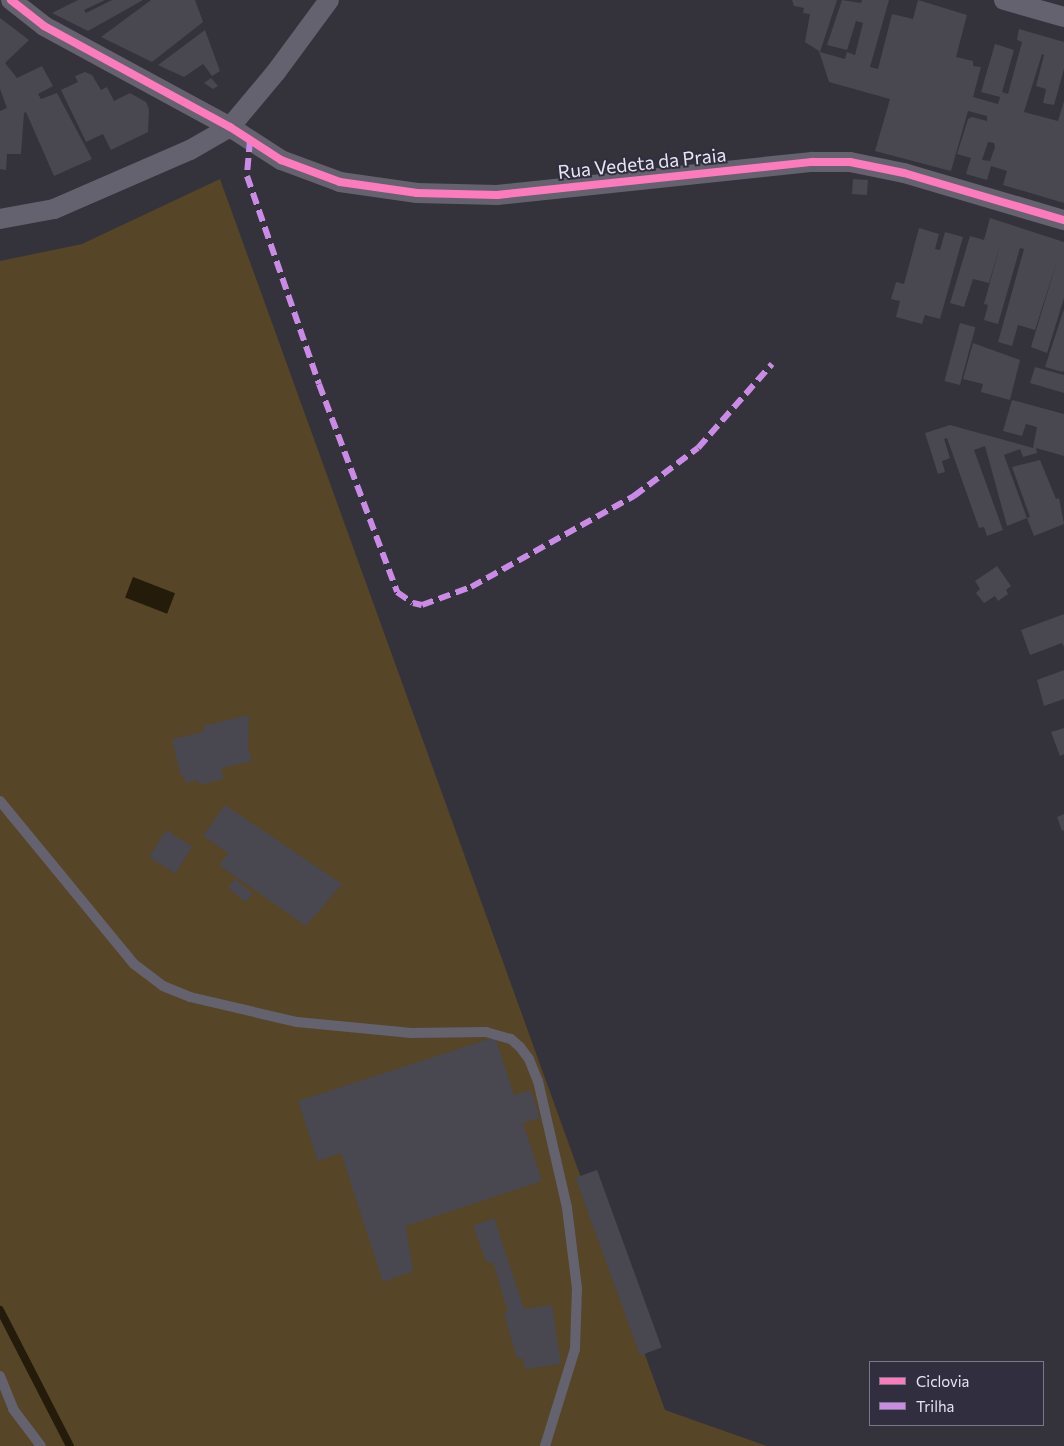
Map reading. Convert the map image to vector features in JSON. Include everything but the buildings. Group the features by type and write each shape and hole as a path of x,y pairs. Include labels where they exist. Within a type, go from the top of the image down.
{"street":[{"name":"Rua Vedeta da Praia","path":"12,0 44,26 230,126 297,169 340,182 417,193 497,195 812,162 850,162 904,173 1064,220"},
{"path":"0,219 54,208 190,150 230,126 276,72 329,0"},
{"path":"1004,0 1064,17"}],"lane":[{"path":"0,801 134,964 163,986 215,1004 297,1022 411,1033 486,1032 511,1039 520,1047 529,1059 538,1081 567,1208 577,1288 575,1349 545,1446"},
{"path":"0,1376 13,1409 41,1446"}],"shaded area":[{"path":"220,179 665,1410 767,1446 0,1446 0,261 82,244"},
{"path":"133,577 175,593 167,614 125,598"}],"waterway":[{"path":"0,1310 70,1446"}],"marked path":[{"path":"250,140 247,176 319,384 397,592 413,603 422,605 471,587 634,496 698,448 772,364"}],"cycle path":[{"path":"11,0 44,26 230,127 281,160 340,182 417,193 497,195 812,162 850,162 904,173 1064,220"}]}
